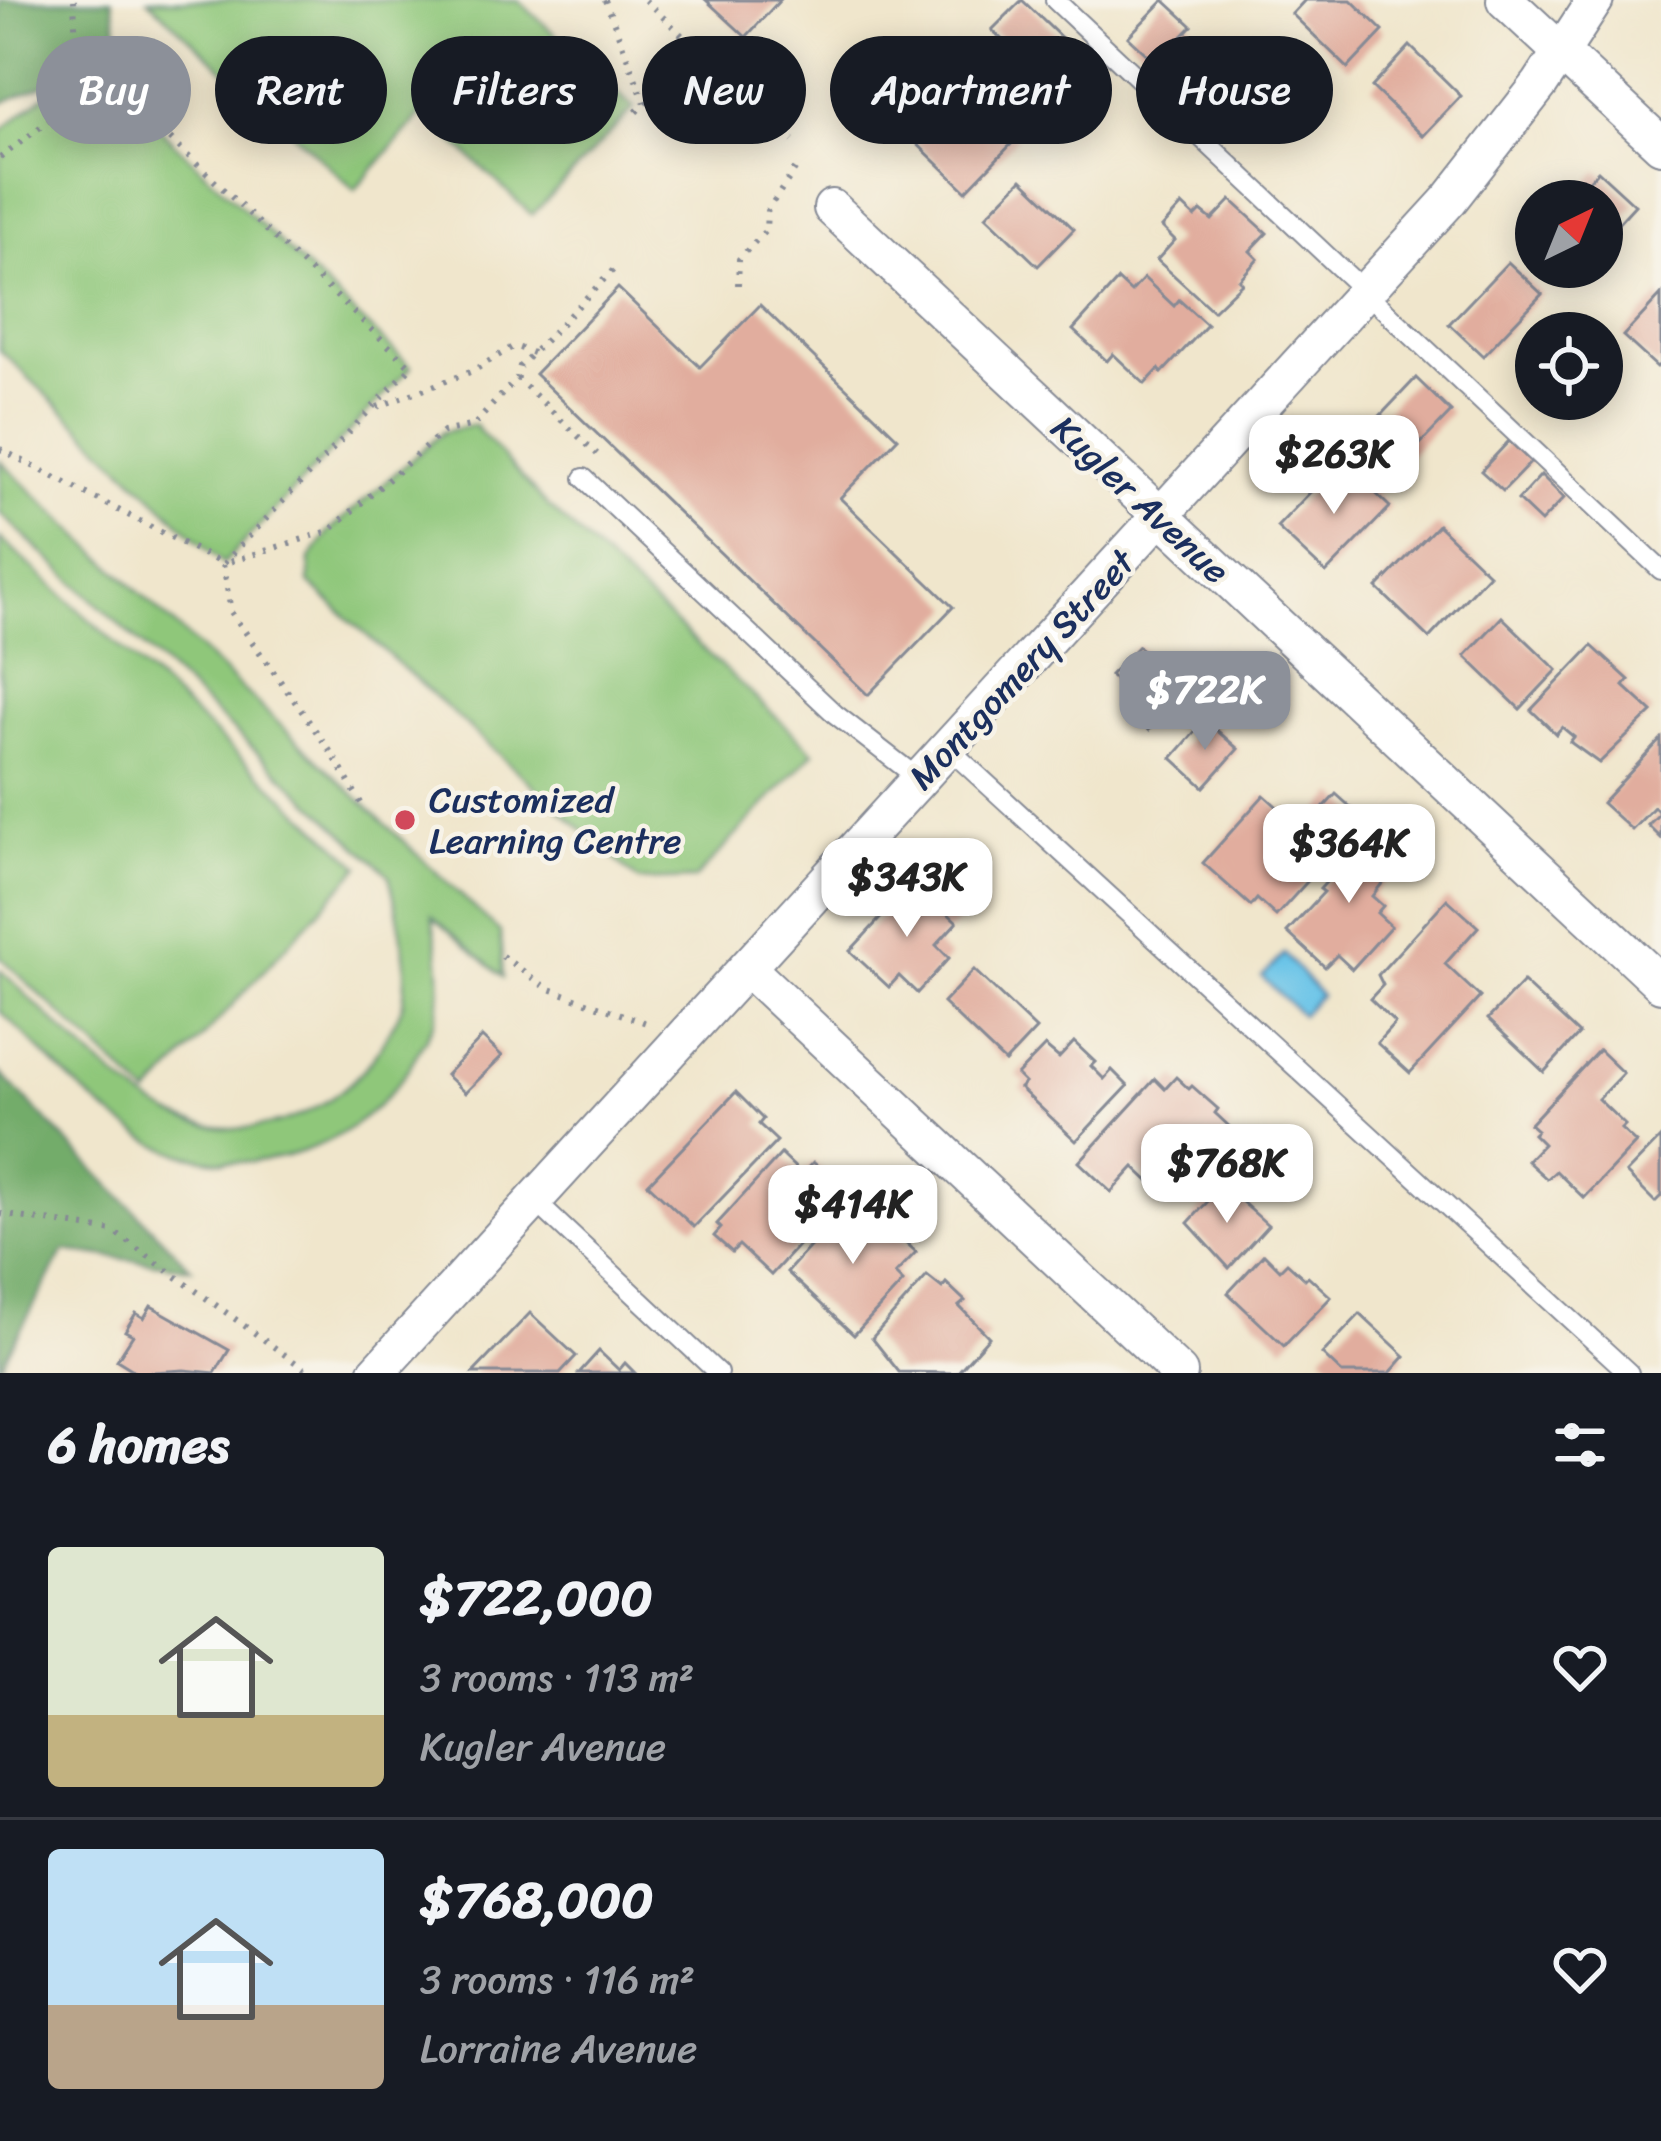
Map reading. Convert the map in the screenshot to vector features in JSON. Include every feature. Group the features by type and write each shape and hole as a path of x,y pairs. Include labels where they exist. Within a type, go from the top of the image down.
{"street":[{"path":"1505,0 1661,145"},
{"name":"Montgomery Street","path":"376,1373 1364,294 1490,151 1594,0"},
{"name":"Kugler Avenue","path":"832,208 1661,984"},
{"path":"747,968 1179,1373"}],"lane":[{"path":"1054,0 1661,570"},
{"path":"584,478 835,714 919,779"},
{"path":"948,748 1629,1373"},
{"path":"534,1200 718,1373"}],"path":[{"path":"0,158 73,102 77,70 74,0"},
{"path":"605,0 645,103 636,112"},
{"path":"645,0 683,36"},
{"path":"176,144 411,367 223,564"},
{"path":"738,285 739,260 766,230 767,211 796,168"},
{"path":"0,449 223,564 329,531 443,432 473,425 517,378 520,366 619,264"},
{"path":"370,409 473,371 514,346 533,352"},
{"path":"223,564 231,612 333,755 361,803"},
{"path":"502,956 547,988 647,1023 681,1043"},
{"path":"0,1214 113,1232 310,1373"}],"green space":[{"path":"0,0 112,0 118,36 36,36 36,88 0,104"},
{"path":"148,0 518,0 557,36 411,36 411,126 355,190 305,144 387,144 387,36 215,36 215,61"},
{"path":"618,93 634,108 618,125"},
{"path":"36,102 36,144 176,144 411,367 223,564 0,350 0,131"},
{"path":"457,144 600,144 532,215"},
{"path":"474,425 544,502 814,752 695,879 639,881 309,583 310,559 329,531 443,432"},
{"path":"0,461 500,932 503,977 432,916 440,979 439,1005 431,1029 400,1081 376,1107 349,1129 318,1145 251,1162 215,1161 155,1143 107,1112 0,1011 0,970 137,1094 185,1120 245,1128 302,1115 351,1082 399,1015 405,970 389,875 0,513"},
{"path":"0,538 360,866 149,1096 0,957"},
{"path":"0,1073 191,1268 64,1251 0,1367"}],"water":[{"path":"1284,954 1320,995 1301,1015 1262,977"}],"building":[{"path":"706,0 780,0 745,36"},
{"path":"1022,0 1060,36 998,36 992,30"},
{"path":"1164,0 1192,26 1182,36 1136,36 1136,44 1128,37"},
{"path":"1305,0 1351,0 1383,31 1348,68 1333,54 1333,36 1315,36 1292,14"},
{"path":"1410,46 1461,96 1423,136 1372,87"},
{"path":"917,144 1011,144 966,191"},
{"path":"1022,179 1074,229 1038,266 986,216"},
{"path":"1623,194 1635,205 1623,218"},
{"path":"1231,200 1267,233 1250,251 1258,259 1239,280 1242,283 1213,311 1157,260 1175,240 1162,227 1182,205 1195,217 1201,211 1212,220"},
{"path":"1508,262 1515,269 1515,288 1536,288 1542,294 1525,312 1515,312 1515,322 1483,356 1449,324"},
{"path":"1144,278 1174,306 1179,300 1207,325 1162,373 1159,369 1145,384 1113,354 1107,361 1073,330 1118,280 1131,292"},
{"path":"618,288 700,367 760,305 898,438 840,498 953,607 868,695 535,374"},
{"path":"1661,295 1661,363 1657,367 1623,336"},
{"path":"1416,378 1451,412 1398,467 1363,434"},
{"path":"1509,441 1531,462 1503,491 1481,471"},
{"path":"1341,460 1390,507 1326,573 1277,527"},
{"path":"1541,475 1564,498 1541,522 1518,500"},
{"path":"1438,525 1489,574 1429,638 1377,588"},
{"path":"1502,617 1557,670 1520,709 1465,656"},
{"path":"1138,646 1159,666 1166,658 1192,683 1149,730 1121,703 1130,694 1110,675"},
{"path":"1592,646 1629,680 1624,686 1652,712 1599,763 1570,742 1574,737 1562,727 1556,734 1531,710"},
{"path":"1205,720 1238,749 1204,787 1172,758"},
{"path":"1661,739 1661,838 1648,825 1660,813 1654,807 1632,830 1602,803"},
{"path":"1336,794 1364,819 1276,916 1257,899 1251,906 1203,863 1264,795 1303,830"},
{"path":"1374,829 1404,856 1372,896 1383,906 1377,913 1391,926 1352,969 1337,955 1325,967 1287,932"},
{"path":"914,882 957,922 936,945 949,958 917,993 899,976 889,987 850,951"},
{"path":"1447,899 1478,927 1445,964 1480,997 1410,1073 1377,1043 1395,1023 1370,999 1383,985 1378,975"},
{"path":"974,970 1036,1029 1005,1062 943,1003"},
{"path":"1523,982 1579,1034 1544,1072 1488,1019"},
{"path":"482,1037 502,1056 465,1093 446,1075"},
{"path":"1074,1042 1095,1062 1091,1066 1104,1079 1112,1070 1128,1086 1076,1141 1020,1088 1025,1083 1017,1075 1045,1046 1059,1058"},
{"path":"1599,1050 1623,1073 1598,1099 1636,1143 1584,1198 1556,1171 1547,1179 1527,1161 1543,1144 1530,1124"},
{"path":"1176,1077 1218,1109 1215,1113 1231,1128 1172,1192 1150,1182 1134,1167 1111,1192 1079,1162 1155,1079 1165,1089"},
{"path":"736,1092 777,1141 694,1227 648,1184"},
{"path":"1661,1137 1661,1196 1655,1202 1626,1173"},
{"path":"781,1154 802,1174 813,1162 847,1192 771,1275 739,1245 732,1252 714,1236 721,1228 717,1224"},
{"path":"1223,1185 1268,1225 1229,1268 1188,1223"},
{"path":"865,1204 916,1252 895,1274 903,1282 854,1335 787,1272 838,1216 846,1224"},
{"path":"1264,1254 1280,1270 1287,1263 1305,1279 1308,1276 1331,1297 1284,1346 1228,1293"},
{"path":"927,1276 942,1288 946,1283 965,1301 959,1306 989,1337 957,1373 899,1372 872,1338"},
{"path":"151,1306 229,1350 215,1373 138,1373 117,1360 133,1335 125,1331 136,1313 144,1318"},
{"path":"530,1313 576,1356 560,1373 473,1373"},
{"path":"1360,1314 1405,1356 1390,1373 1342,1373 1322,1354"},
{"path":"599,1351 619,1370 625,1363 635,1373 579,1373"}],"place":[{"name":"Customized Learning Centre","path":"405,820"}]}
